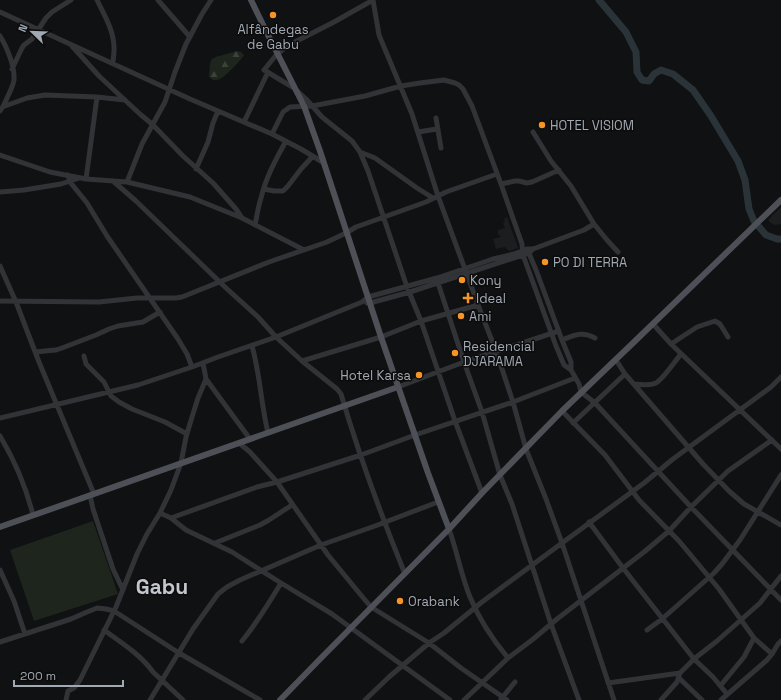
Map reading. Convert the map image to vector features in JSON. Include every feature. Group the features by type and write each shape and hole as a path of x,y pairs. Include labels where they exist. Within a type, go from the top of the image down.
{"main road":[{"path":"252,0 277,54 304,106 398,387 438,502 449,529"},
{"path":"280,700 449,529 482,493 581,392 781,200"},
{"path":"0,527 345,407 398,387"}],"street":[{"path":"12,68 22,48 32,39 49,14 71,0"},
{"path":"98,0 112,36 114,49 113,63"},
{"path":"158,0 190,37"},
{"path":"127,182 142,144 165,102 177,67 190,37 211,0"},
{"path":"482,493 455,421 421,321 407,287 368,171 360,152 352,141 322,117 294,88 264,70 277,54 289,45 373,0 380,35 418,132 436,197 496,351 513,402 526,449 562,543 614,700"},
{"path":"0,12 272,134 324,163"},
{"path":"0,36 7,50 14,78 4,106 0,111"},
{"path":"70,44 99,76 152,124 222,193 242,218"},
{"path":"244,122 258,90 268,72"},
{"path":"272,134 283,112 290,107 312,106 365,96 401,86 438,80 450,81 459,86 467,96 472,106 498,174 522,244 536,270 571,362 571,370 579,384 581,392 595,403 732,551 781,600"},
{"path":"4,106 41,95 97,97 125,100"},
{"path":"86,179 97,97"},
{"path":"196,169 208,142 218,111"},
{"path":"436,118 441,148"},
{"path":"418,132 437,129"},
{"path":"533,132 551,161 571,186 594,224 618,252"},
{"path":"255,225 264,189 275,160 286,141"},
{"path":"360,152 375,158 417,188 436,197"},
{"path":"0,155 50,172 86,179 127,182 190,197 242,218 304,250"},
{"path":"264,189 283,191 313,156"},
{"path":"501,184 515,181 527,183 532,182 559,170"},
{"path":"0,301 99,302 137,298 182,297 269,262 327,242 352,229 446,192 498,174"},
{"path":"68,175 70,182 87,203 107,236 182,346 192,367"},
{"path":"0,192 61,184 79,178"},
{"path":"114,181 258,317 276,337 341,394 391,542 405,574"},
{"path":"0,418 138,385 252,346 362,302 407,287 527,252 584,230 594,224"},
{"path":"527,252 552,333 564,365 571,370"},
{"path":"0,266 58,405 92,494 93,509 113,569 123,590"},
{"path":"369,300 410,292 438,283 466,271"},
{"path":"438,283 447,314 482,412 500,475 512,504 551,624 579,700"},
{"path":"302,361 381,337 421,321 478,305"},
{"path":"36,352 56,350 118,326 144,322 160,312"},
{"path":"671,344 697,327 715,321 720,324 728,337"},
{"path":"653,324 681,354 781,449"},
{"path":"398,387 464,362 559,330"},
{"path":"562,340 578,334 588,334 595,338"},
{"path":"252,346 268,433"},
{"path":"634,384 646,385 656,383 681,354"},
{"path":"84,356 86,364 104,382 111,396 126,405 166,422 187,434"},
{"path":"616,360 625,374 718,480 744,504 781,525"},
{"path":"203,363 206,379 250,439"},
{"path":"573,423 625,374"},
{"path":"365,700 429,643 589,522 633,492 658,471 765,392 781,377"},
{"path":"170,518 257,487 361,455 513,402 575,378"},
{"path":"66,700 68,691 74,688 80,680 114,611 137,554 171,490 181,463 187,434 198,398 206,379"},
{"path":"562,411 605,455 647,509 679,541 727,599 754,638 772,654"},
{"path":"0,436 20,473 26,488 33,516"},
{"path":"464,700 508,658 669,531 718,480 735,465 772,440"},
{"path":"239,443 250,452 276,482 321,545 371,607 429,643 503,699 515,682"},
{"path":"647,630 662,619 714,573 740,540 781,475"},
{"path":"150,700 193,629 218,594 227,587 321,545 438,502"},
{"path":"215,543 269,520 292,505"},
{"path":"160,513 170,518 186,530 232,552 332,614 450,700"},
{"path":"589,522 694,659 721,685 728,694"},
{"path":"449,529 475,608 497,645 508,658"},
{"path":"0,570 14,601 25,634"},
{"path":"661,700 673,687 679,675 694,659 742,620 760,603 781,576"},
{"path":"242,640 253,628 281,583"},
{"path":"0,642 71,619 97,608 106,609 114,611 179,653 260,700"},
{"path":"104,630 137,654 153,672 183,700"},
{"path":"721,685 744,656 754,638"},
{"path":"721,700 772,654 781,641"},
{"path":"608,683 679,675"},
{"path":"679,675 702,700"}],"shaded area":[{"path":"781,207 781,224 775,225 768,220"},
{"path":"507,217 518,248 509,251 505,247 496,249 493,239 501,237 498,234 498,230 505,228 503,223 505,222 504,219"}],"green space":[{"path":"237,51 244,55 229,72 218,80 213,80 209,77 210,63 212,59"},
{"path":"93,521 118,594 34,621 10,550"}],"waterway":[{"path":"599,0 626,32 636,52 637,72 642,80 649,81 654,74 661,70 673,74 693,90 711,116 738,161 745,180 749,209 754,221 766,235 781,239"}],"place":[{"name":"Alfândegas de Gabu","path":"273,15"},
{"name":"HOTEL VISIOM","path":"542,125"},
{"name":"PO DI TERRA","path":"545,262"},
{"name":"Kony","path":"462,280"},
{"name":"Ideal","path":"468,298"},
{"name":"Ami","path":"461,316"},
{"name":"Residencial DJARAMA","path":"455,353"},
{"name":"Hotel Karsa","path":"419,375"},
{"name":"Orabank","path":"400,601"}],"district":[{"name":"Gabu","path":"162,586"}]}
